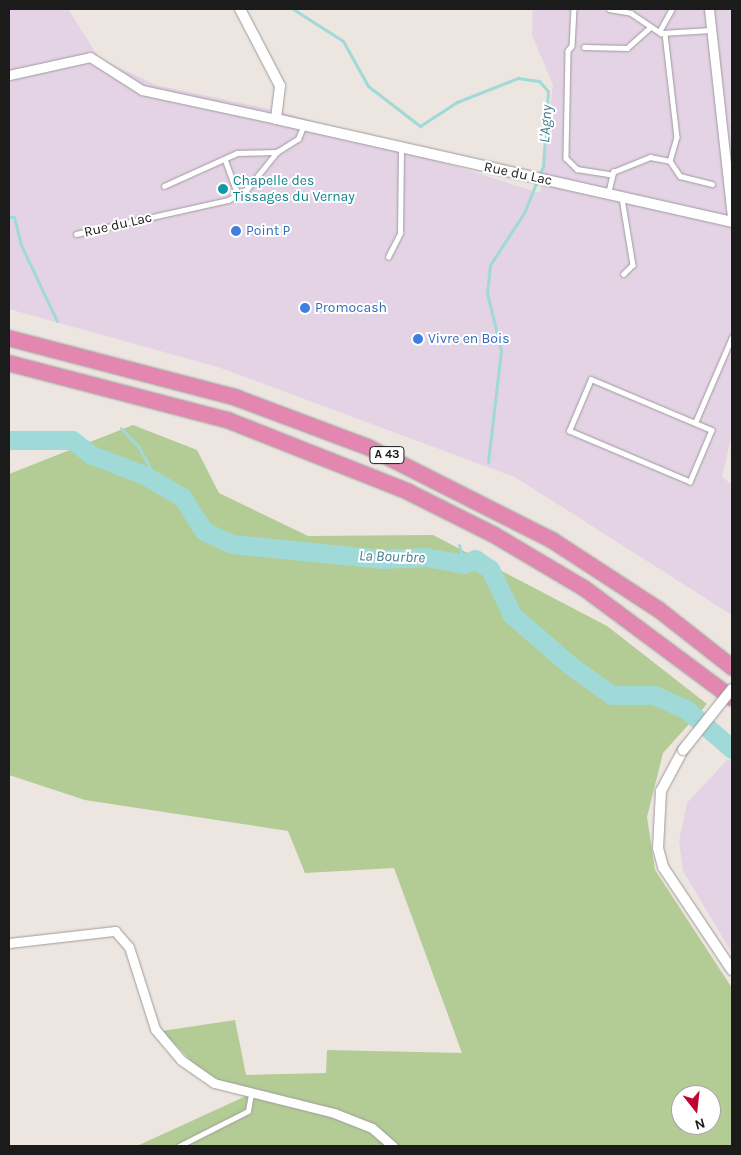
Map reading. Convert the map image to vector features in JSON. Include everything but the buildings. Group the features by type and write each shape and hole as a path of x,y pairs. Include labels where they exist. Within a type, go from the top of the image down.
{"highway":[{"name":"A 43","path":"9,338 234,397 368,447 552,540 658,609 732,667"},
{"name":"A 43","path":"9,363 228,420 400,487 493,534 584,588 732,698"}],"street":[{"path":"240,9 280,86 276,119"},
{"path":"709,9 732,216"},
{"name":"Rue du Lac","path":"9,75 90,57 142,90 732,222"},
{"path":"732,689 683,750 661,790 658,848 663,867 732,970"},
{"path":"9,943 116,931 122,934 155,1029 166,1047 214,1083 251,1094 270,1093 334,1113 372,1128 393,1146"}],"lane":[{"path":"574,9 572,46 568,51 566,158 577,169 613,175 650,157 670,161 680,176 712,184"},
{"path":"609,9 623,10 649,28 662,33 711,30"},
{"path":"670,161 677,137 662,33 672,9"},
{"path":"584,47 627,48 649,28"},
{"path":"225,159 238,194 277,152 298,139 304,125"},
{"path":"388,257 400,233 401,148"},
{"path":"164,186 225,159 259,151 277,152"},
{"path":"608,195 613,175"},
{"name":"Rue du Lac","path":"76,234 238,194"},
{"path":"622,198 632,265 624,274"},
{"path":"695,422 732,337"},
{"path":"591,379 695,422 712,430 690,482 569,431 591,379"},
{"path":"179,1146 248,1111 251,1094"}],"shaded area":[{"path":"9,9 68,9 99,58 156,85 283,112 540,193 553,85 532,35 533,9 732,9 732,434 722,477 732,485 732,615 515,477 218,367 9,309"},
{"path":"728,759 732,763 732,953 683,871 679,841 687,803"}],"green space":[{"path":"133,425 197,450 219,493 308,536 433,535 607,626 707,704 663,753 647,817 655,870 732,988 732,1146 137,1146 246,1096 197,1067 162,1031 235,1020 246,1075 326,1073 327,1050 462,1053 394,868 305,873 288,831 85,800 9,775 9,474"}],"waterway":[{"name":"L'Agny","path":"293,9 343,41 368,86 420,126 457,102 518,78 539,81 548,91 543,166 524,213 490,265 487,293 501,350 488,462"},
{"path":"9,217 14,217 21,245 57,321"},
{"path":"121,428 138,446 161,487"},
{"name":"La Bourbre","path":"9,440 72,440 92,455 144,475 182,497 204,531 232,544 381,559 425,557 464,564 475,559 490,569 512,615 571,666 612,695 654,695 686,709 732,749"},
{"name":"L'Agny","path":"459,545 464,564"}],"place":[{"name":"Chapelle des Tissages du Vernay","path":"223,189"},
{"name":"Point P","path":"236,231"},
{"name":"Promocash","path":"305,308"},
{"name":"Vivre en Bois","path":"418,339"}]}
